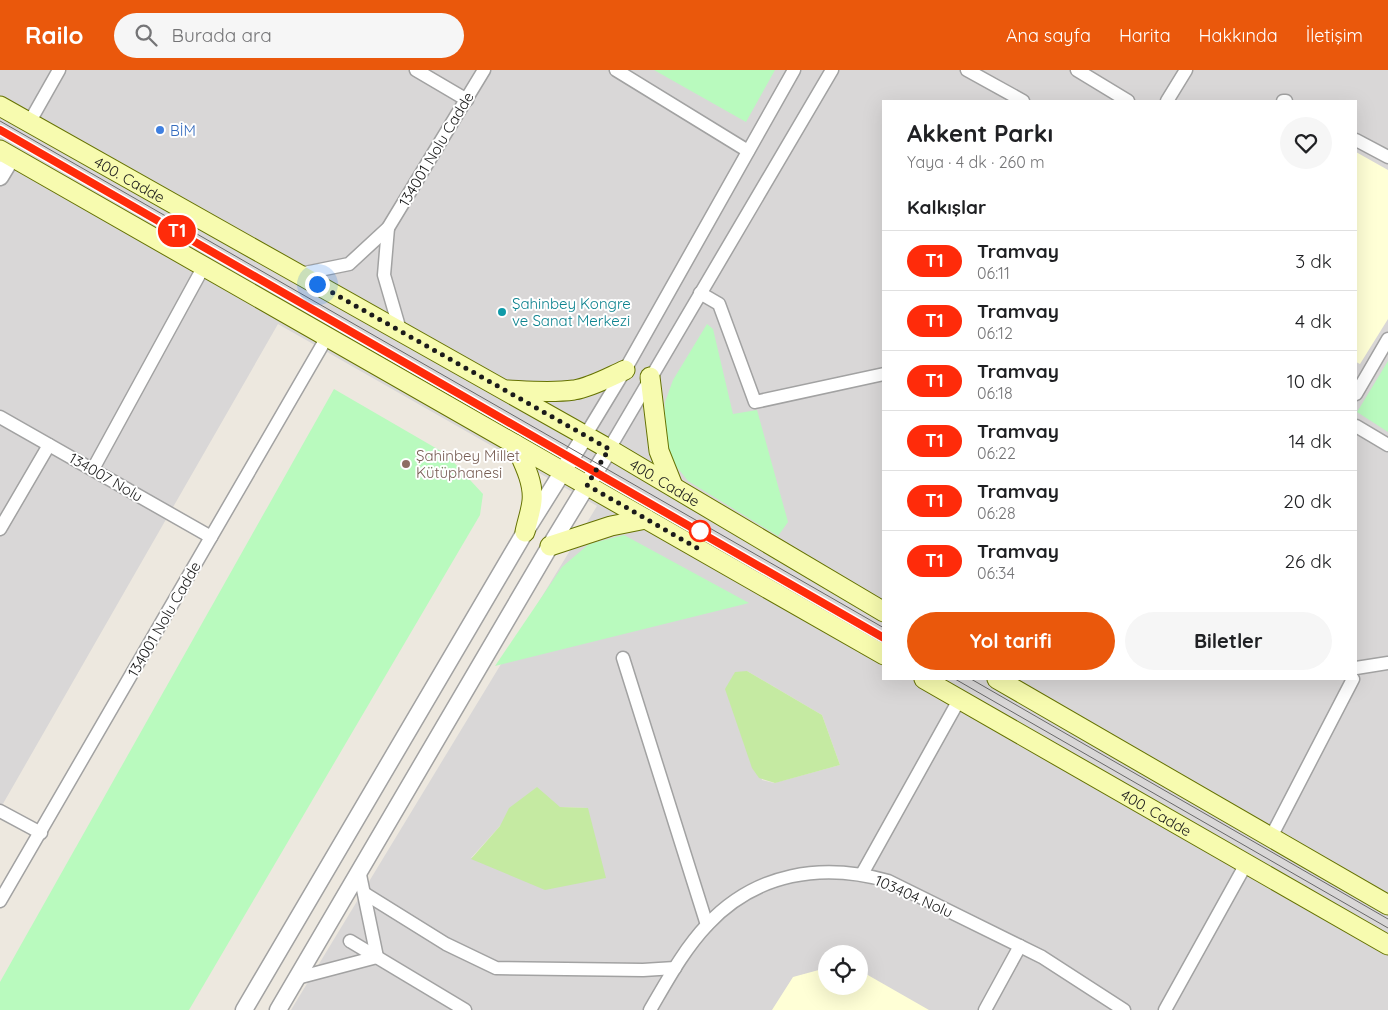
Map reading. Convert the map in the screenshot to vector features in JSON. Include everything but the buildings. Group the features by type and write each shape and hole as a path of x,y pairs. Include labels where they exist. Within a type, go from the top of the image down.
{"main road":[{"name":"400. Cadde","path":"0,106 609,449 882,611"},
{"path":"6,153 882,654"},
{"path":"504,390 540,392 574,390 625,370"},
{"path":"650,378 659,451 673,486"},
{"path":"515,444 529,479 531,492 532,501 525,532"},
{"path":"550,546 611,526 646,519"},
{"name":"400. Cadde","path":"926,680 1388,944"},
{"path":"999,680 1388,905"}],"street":[{"path":"29,123 59,70"},
{"path":"416,70 467,100"},
{"name":"134001 Nolu Cadde","path":"300,274 349,264 388,228 484,70"},
{"path":"616,70 748,151"},
{"path":"244,1010 525,532 625,370 794,70"},
{"path":"278,1010 832,70"},
{"path":"967,70 1021,100"},
{"path":"1077,70 1126,100"},
{"path":"1168,100 1186,70"},
{"path":"1357,141 1388,157"},
{"path":"0,177 6,153"},
{"name":"134001 Nolu Cadde","path":"388,228 384,275 400,330"},
{"path":"93,469 204,266"},
{"path":"700,293 719,304 755,402 882,374"},
{"name":"134001 Nolu Cadde","path":"0,901 327,337"},
{"path":"1357,392 1388,340"},
{"name":"134007 Nolu","path":"0,417 211,537"},
{"path":"1357,427 1388,444"},
{"path":"0,529 49,444"},
{"path":"623,658 707,925"},
{"path":"1357,672 1388,663"},
{"path":"1271,837 1352,680"},
{"path":"862,874 959,700"},
{"path":"0,811 41,833"},
{"path":"1165,1010 1246,864"},
{"path":"359,870 377,957"},
{"name":"103404 Nolu","path":"650,1010 675,968 707,925 739,898 778,880 819,871 862,874 888,881 1042,957 1124,1010"},
{"path":"364,893 446,944 496,968 643,970 675,968"},
{"path":"350,941 465,1010"},
{"path":"985,1010 1020,946"},
{"path":"297,978 377,957"}],"shaded area":[{"path":"0,70 1388,70 1388,1010 291,1010 597,506 278,324 0,809","holes":["747,671 822,715 840,765 774,783 762,780","560,807 588,808 471,858 500,826"]},
{"path":"1357,153 1388,170 1388,319 1360,364 1357,362"},
{"path":"818,970 818,995 868,995 868,975 929,1010 772,1010 793,977"}],"green space":[{"path":"654,70 775,70 746,122"},
{"path":"707,324 713,329 733,414 757,410 788,522 778,536 688,481 676,466 663,443 665,402 673,380"},
{"path":"1388,361 1388,432 1357,412"},
{"path":"334,389 446,454 483,494 480,515 189,1010 0,1010 0,982"},
{"path":"624,535 749,603 495,666 562,567 589,544"},
{"path":"747,671 822,715 840,765 775,783 759,778 752,768 725,689 735,672"},
{"path":"537,787 560,807 588,808 606,878 545,890 471,859 500,826 509,808"}],"tram line":[{"path":"0,121 882,627"},
{"path":"0,130 882,637"},
{"name":"T1","path":"0,130 882,637"},
{"path":"957,680 1388,928"},
{"path":"973,680 1388,919"}],"place":[{"name":"BİM","path":"160,130"},
{"name":"Şahinbey Kongre ve Sanat Merkezi","path":"502,312"},
{"name":"Şahinbey Millet Kütüphanesi","path":"406,464"}],"route":[{"path":"317,284 609,449 587,485 697,548 700,531"}]}
